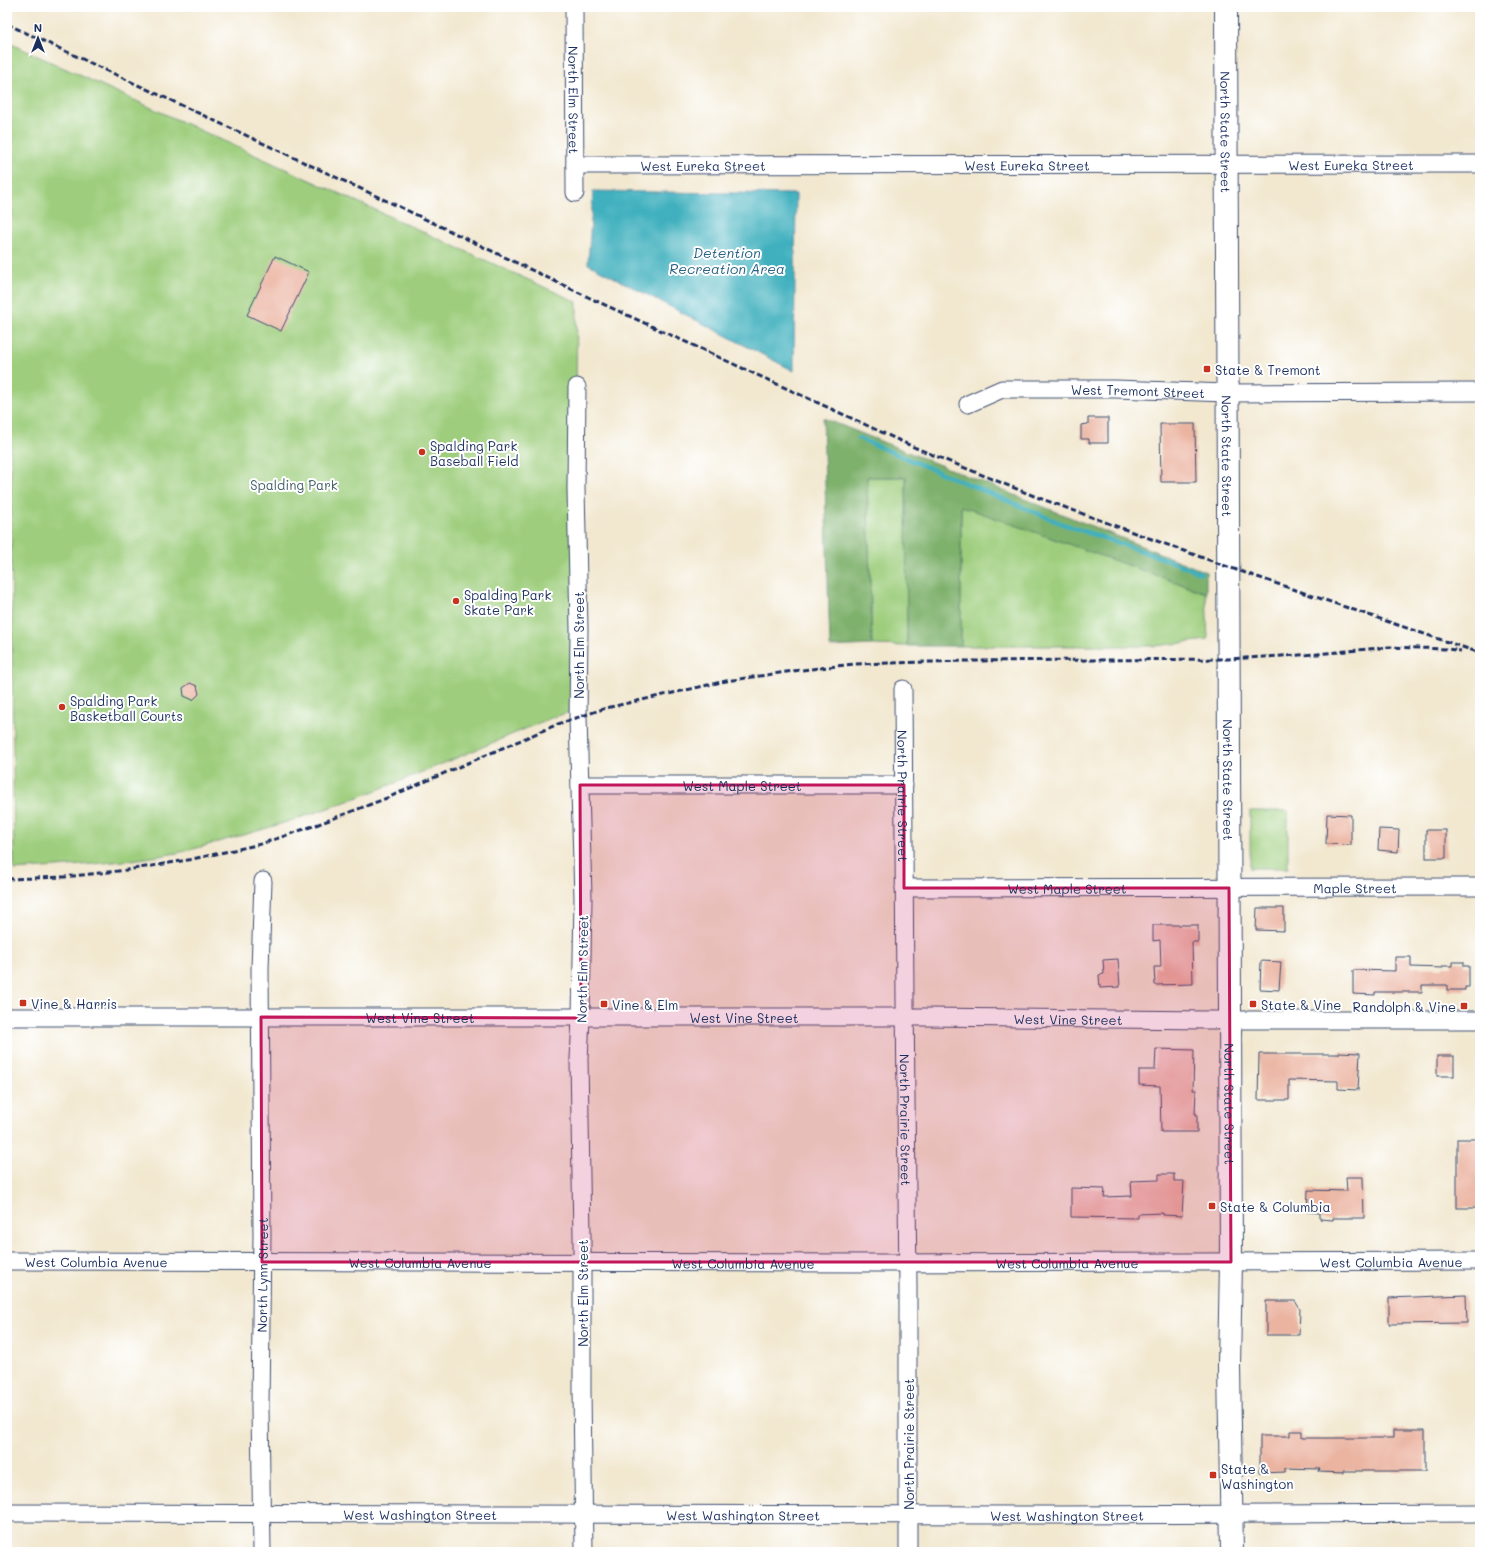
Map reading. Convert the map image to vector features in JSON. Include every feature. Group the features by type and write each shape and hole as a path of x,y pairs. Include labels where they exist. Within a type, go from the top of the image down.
{"main road":[{"name":"North State Street","path":"1226,7 1231,1262 1229,1366 1232,1552"}],"street":[{"name":"North Elm Street","path":"574,7 575,193"},
{"name":"West Eureka Street","path":"575,165 1480,164"},
{"name":"North Elm Street","path":"576,387 576,488 579,629 578,717 583,898 579,1065 584,1552"},
{"name":"West Tremont Street","path":"968,404 1002,389 1115,389 1227,393 1480,392"},
{"name":"North Prairie Street","path":"903,689 908,1287 908,1552"},
{"name":"West Maple Street","path":"580,785 904,785"},
{"name":"North Lynn Street","path":"262,1552 260,1407 262,1262 260,969 263,881"},
{"name":"Maple Street","path":"1229,888 1480,887"},
{"name":"West Maple Street","path":"904,888 1229,888"},
{"name":"West Vine Street","path":"7,1018 261,1017 1480,1020"},
{"name":"West Columbia Avenue","path":"7,1261 582,1263 1480,1261"},
{"name":"West Washington Street","path":"7,1513 908,1515 1480,1514"}],"highlighted area":[{"path":"580,785 904,785 904,888 1229,888 1231,1262 262,1262 261,1017 581,1018"}],"green space":[{"name":"Spalding Park","path":"7,42 577,302 573,711 551,718 433,768 354,799 273,826 204,846 177,853 136,859 96,864 14,870"},
{"path":"823,418 1206,572 1206,593 961,506 961,646 907,646 906,477 867,477 872,645 830,647"},
{"path":"867,477 906,477 907,646 872,645"},
{"path":"961,505 1206,593 1208,640 1155,646 961,646"},
{"path":"1250,811 1288,811 1288,868 1250,868"}],"water":[{"name":"Detention Recreation Area","path":"593,191 796,194 794,371 588,264"}],"building":[{"path":"275,256 309,272 281,331 247,315"},
{"path":"1088,418 1108,418 1108,443 1089,443 1089,439 1081,439 1081,425 1088,424"},
{"path":"1160,424 1195,424 1196,482 1161,482"},
{"path":"190,683 197,686 199,694 193,700 184,696 183,688"},
{"path":"1327,814 1351,815 1351,845 1326,844"},
{"path":"1379,829 1399,830 1398,852 1378,850"},
{"path":"1426,830 1446,830 1446,858 1426,858"},
{"path":"1257,908 1284,908 1284,931 1256,930"},
{"path":"1153,925 1198,925 1198,942 1192,942 1193,984 1155,985 1154,967 1161,967 1160,940 1153,941"},
{"path":"1395,957 1411,957 1411,967 1443,968 1443,966 1452,966 1452,962 1464,962 1464,966 1469,966 1469,987 1465,987 1465,990 1447,990 1447,985 1422,985 1422,992 1375,992 1375,995 1353,994 1353,970 1395,971"},
{"path":"1118,959 1120,987 1100,988 1099,975 1104,974 1103,960"},
{"path":"1261,961 1281,962 1279,990 1260,989"},
{"path":"1156,1049 1194,1050 1193,1090 1196,1090 1195,1114 1197,1114 1197,1132 1161,1132 1160,1086 1139,1085 1139,1070 1155,1070"},
{"path":"1339,1052 1360,1053 1358,1090 1338,1089 1338,1081 1289,1080 1289,1100 1258,1100 1259,1054 1339,1054"},
{"path":"1437,1056 1454,1056 1454,1076 1437,1076"},
{"path":"1457,1139 1480,1139 1480,1208 1457,1208"},
{"path":"1159,1174 1174,1174 1174,1181 1184,1181 1182,1216 1163,1215 1163,1213 1138,1214 1138,1218 1071,1217 1071,1188 1105,1189 1104,1197 1132,1196 1131,1181 1159,1180"},
{"path":"1346,1177 1363,1177 1364,1218 1333,1218 1333,1220 1320,1219 1320,1213 1307,1212 1308,1190 1347,1191"},
{"path":"1466,1295 1467,1323 1389,1324 1389,1298"},
{"path":"1266,1301 1295,1301 1300,1309 1299,1335 1266,1335"},
{"path":"1393,1430 1425,1430 1425,1471 1343,1471 1343,1473 1319,1472 1320,1469 1285,1468 1285,1472 1260,1473 1260,1436 1290,1436 1290,1431 1302,1431 1302,1438 1393,1438"}],"waterway":[{"path":"858,438 1063,524 1201,573"}],"railway":[{"path":"7,24 402,208 588,297 916,448 1034,496 1228,567 1480,653"},
{"path":"7,879 64,877 127,870 188,860 261,844 387,798 558,724 606,708 726,681 854,664 967,661 1228,659 1317,654 1389,647 1448,649 1461,651"}],"place":[{"name":"State & Tremont","path":"1207,369"},
{"name":"Spalding Park Baseball Field","path":"422,452"},
{"name":"Spalding Park Skate Park","path":"456,601"},
{"name":"Spalding Park Basketball Courts","path":"62,707"},
{"name":"Vine & Harris","path":"23,1003"},
{"name":"Vine & Elm","path":"604,1004"},
{"name":"State & Vine","path":"1253,1004"},
{"name":"Randolph & Vine","path":"1464,1006"},
{"name":"State & Columbia","path":"1212,1206"},
{"name":"State & Washington","path":"1213,1475"}]}
